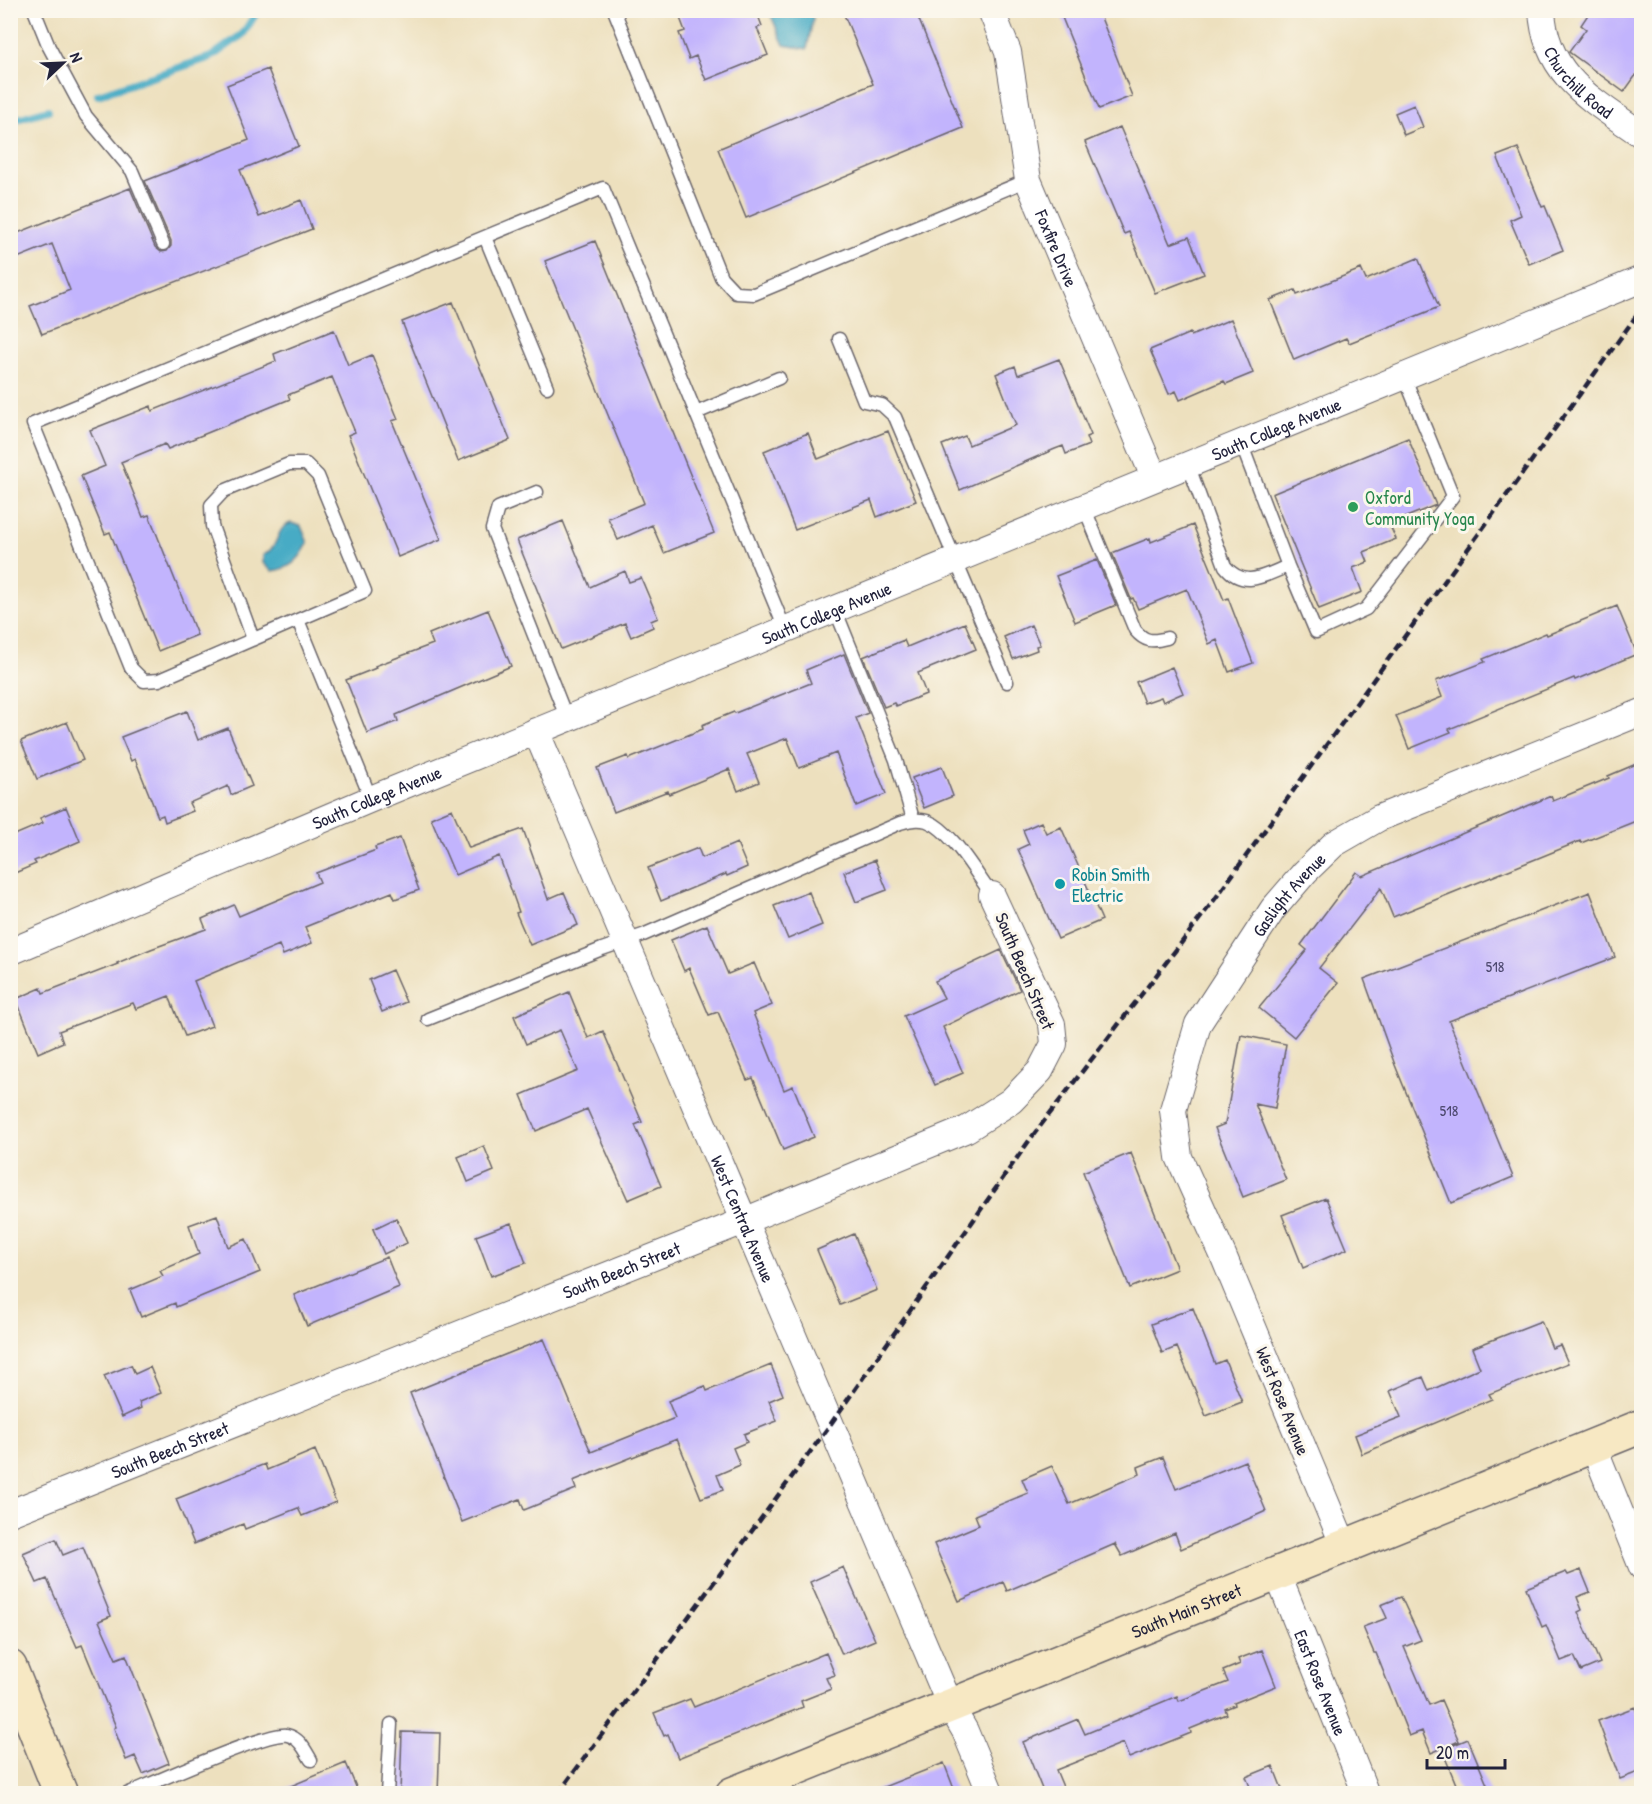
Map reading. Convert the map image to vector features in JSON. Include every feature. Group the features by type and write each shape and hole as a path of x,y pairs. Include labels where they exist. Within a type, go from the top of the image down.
{"main road":[{"name":"South Main Street","path":"732,1794 1641,1426"},
{"path":"10,1667 61,1794"}],"street":[{"name":"Foxfire Drive","path":"991,10 1008,52 1028,180 1154,477"},
{"name":"Churchill Road","path":"1542,10 1543,27 1562,72 1578,89 1641,135"},
{"name":"South College Avenue","path":"10,952 371,799 1641,279"},
{"name":"Gaslight Avenue","path":"1223,1255 1179,1157 1173,1110 1198,1024 1273,909 1305,872 1334,844 1379,818 1641,712"},
{"name":"West Central Avenue","path":"536,731 950,1705 965,1731 991,1794"},
{"name":"South Beech Street","path":"10,1513 744,1221 966,1129 1011,1101 1040,1071 1054,1044 1052,1024 992,895"},
{"name":"West Rose Avenue","path":"1223,1255 1344,1546"},
{"path":"1593,1445 1641,1567"},
{"name":"East Rose Avenue","path":"1277,1573 1366,1794"}],"lane":[{"path":"34,10 49,47 86,116 132,171 163,244"},
{"path":"614,10 721,277 736,293 754,294 1028,180"},
{"path":"253,639 212,526 211,505 224,491 289,464 306,464 318,476 365,591 159,680 144,681 131,668 33,424 603,188 785,629"},
{"path":"485,237 548,387"},
{"path":"839,339 864,401 882,405 895,417 1007,682"},
{"path":"1241,443 1316,632 1366,609 1453,496 1404,376"},
{"path":"696,413 778,378"},
{"path":"1188,464 1226,566 1232,574 1241,579 1250,579 1288,566"},
{"path":"537,492 498,508 492,529 567,719"},
{"path":"1084,507 1135,630 1142,639 1154,642 1167,638"},
{"path":"835,609 896,760 913,819"},
{"path":"298,620 371,799"},
{"path":"428,1019 625,941 913,819 927,821 949,837 992,895"},
{"path":"387,1794 392,1724"},
{"path":"127,1794 249,1743 277,1735 287,1735 303,1744 311,1760"}],"water":[{"path":"769,11 810,11 813,18 807,49 784,45"},
{"path":"291,523 301,526 308,543 294,563 272,571 263,563 263,555 275,544 281,530"}],"building":[{"path":"677,10 756,10 762,26 757,28 768,55 706,80 696,56 689,59 679,33 685,31"},
{"path":"842,10 915,10 963,128 746,218 718,149 873,84"},
{"path":"1059,10 1098,10 1132,96 1099,109"},
{"path":"1591,10 1641,10 1641,68 1624,92 1569,52 1586,29 1581,25"},
{"path":"268,69 299,146 240,170 259,217 301,200 312,229 42,334 30,306 70,290 52,244 10,261 10,236 130,188 155,247 161,252 167,251 171,246 171,241 145,181 249,140 227,85"},
{"path":"1414,105 1423,127 1404,135 1395,113"},
{"path":"1120,127 1170,244 1189,237 1204,274 1155,293 1129,232 1124,234 1085,142"},
{"path":"1518,148 1542,207 1545,206 1563,250 1529,264 1510,220 1521,215 1497,156"},
{"path":"595,241 714,533 664,553 652,525 618,540 608,518 644,503 545,261"},
{"path":"1418,258 1439,307 1349,343 1346,338 1294,360 1270,300 1295,290 1297,295 1361,269 1366,280"},
{"path":"453,302 510,440 458,461 402,322"},
{"path":"1231,319 1253,373 1226,384 1224,381 1180,400 1176,391 1169,394 1150,350"},
{"path":"334,330 348,365 372,355 398,419 392,421 441,539 398,557 348,435 355,432 332,377 288,395 290,399 168,449 165,444 121,462 143,517 149,515 197,635 158,651 110,532 105,534 81,476 105,466 90,430 151,406 152,411 276,361 274,354"},
{"path":"1059,359 1091,435 1086,437 1089,445 1066,454 1063,446 960,490 942,445 965,436 969,445 1016,425 996,374 1015,366 1018,375"},
{"path":"888,431 916,501 877,517 871,500 795,530 764,451 808,433 818,459"},
{"path":"1408,438 1436,505 1389,524 1396,539 1364,552 1368,562 1353,568 1362,592 1319,609 1272,494"},
{"path":"563,521 590,587 625,571 629,582 641,578 658,618 651,621 653,627 631,637 625,623 561,649 517,540"},
{"path":"1193,525 1224,600 1228,598 1253,663 1229,672 1217,640 1209,644 1187,589 1138,609 1133,598 1131,599 1112,553 1150,538 1151,542"},
{"path":"1097,560 1116,605 1075,622 1056,576"},
{"path":"1617,606 1637,654 1449,729 1451,732 1409,749 1396,716 1442,697 1436,681 1485,662 1483,659"},
{"path":"488,610 511,666 396,715 398,721 367,733 346,680 376,668 375,666 433,644 429,634"},
{"path":"965,623 976,649 918,673 926,694 896,706 894,703 884,707 863,657 904,640 907,647"},
{"path":"1031,625 1040,645 1036,646 1037,650 1013,659 1004,637"},
{"path":"844,654 868,713 856,718 886,794 856,806 836,753 799,768 787,738 747,754 759,782 738,791 729,769 669,794 668,791 614,812 597,768 628,756 629,759 703,729 702,725 811,683 806,670"},
{"path":"1172,667 1183,693 1163,702 1161,697 1144,703 1136,682"},
{"path":"187,711 198,740 228,728 252,786 231,795 228,786 189,803 193,811 165,822 163,815 158,817 135,759 131,761 121,737"},
{"path":"67,722 83,760 37,779 21,741"},
{"path":"1641,762 1641,819 1581,843 1580,841 1393,917 1381,888 1319,968 1338,983 1294,1037 1259,1008 1307,950 1301,945 1356,872 1362,876 1551,796 1553,801"},
{"path":"942,767 953,796 924,808 912,778"},
{"path":"66,807 80,841 34,861 36,864 10,875 10,837 43,823 40,818"},
{"path":"452,809 469,848 523,829 548,899 564,892 578,925 530,945 516,913 519,912 499,856 455,875 431,818"},
{"name":"Robin Smith Electric","path":"1041,822 1046,833 1061,827 1102,920 1058,939 1018,849 1029,844 1023,830"},
{"path":"400,838 419,890 395,899 392,892 305,927 312,943 283,955 279,945 194,981 212,1026 185,1036 169,996 136,1009 133,1003 59,1031 63,1042 38,1053 16,999 41,988 43,993 206,929 202,919 234,905 239,916 320,882 316,873 376,850 375,847"},
{"path":"737,843 747,867 661,901 648,868 698,848 702,858"},
{"path":"875,860 887,890 856,902 844,872"},
{"path":"809,892 822,925 788,939 774,906"},
{"path":"1590,892 1615,957 1449,1021 1513,1177 1451,1203 1395,1065 1364,979"},
{"path":"707,925 728,974 754,963 772,1005 753,1013 784,1090 793,1086 814,1137 783,1150 753,1078 747,1080 718,1012 709,1015 689,968 684,971 671,940"},
{"path":"1001,950 1020,990 943,1027 963,1073 935,1085 904,1016 944,998 935,981"},
{"path":"392,970 406,1002 382,1012 369,980"},
{"path":"569,992 588,1038 603,1031 642,1122 635,1125 661,1186 628,1200 587,1109 536,1131 521,1095 578,1071 560,1030 526,1044 514,1016"},
{"path":"1241,1035 1286,1044 1275,1108 1255,1104 1286,1180 1243,1197 1215,1128 1225,1124"},
{"path":"484,1146 494,1171 468,1182 458,1157"},
{"path":"1131,1153 1177,1269 1130,1288 1083,1172"},
{"path":"1326,1198 1347,1249 1303,1268 1282,1215"},
{"path":"217,1215 228,1247 246,1239 260,1272 176,1307 175,1303 141,1317 130,1290 163,1276 160,1271 199,1254 189,1225"},
{"path":"396,1218 407,1243 384,1254 373,1229"},
{"path":"511,1223 526,1263 491,1276 476,1236"},
{"path":"854,1234 877,1290 840,1305 817,1250"},
{"path":"387,1257 399,1287 307,1326 294,1295"},
{"path":"1193,1308 1215,1364 1225,1360 1242,1402 1206,1416 1177,1347 1162,1353 1151,1324"},
{"path":"1541,1321 1552,1348 1560,1345 1568,1363 1489,1394 1492,1399 1362,1454 1355,1435 1401,1417 1390,1391 1423,1377 1429,1391 1480,1368 1472,1348"},
{"path":"544,1339 591,1452 675,1418 668,1401 705,1386 707,1391 771,1365 783,1395 769,1401 777,1421 744,1434 747,1442 733,1448 740,1465 717,1475 723,1490 701,1498 677,1439 573,1481 576,1489 524,1510 520,1499 462,1522 410,1393"},
{"path":"131,1365 135,1374 150,1367 161,1393 139,1402 141,1408 122,1417 104,1376"},
{"path":"315,1450 336,1502 302,1516 298,1508 245,1529 243,1524 194,1544 176,1499 265,1464 267,1470"},
{"path":"1163,1457 1176,1489 1245,1461 1266,1511 1181,1549 1175,1533 1122,1556 1115,1544 1007,1591 1003,1582 959,1601 934,1544 979,1525 975,1515 1028,1493 1022,1479 1052,1466 1069,1504 1140,1474 1138,1467"},
{"path":"56,1539 63,1555 83,1547 111,1616 99,1621 116,1659 126,1655 169,1763 143,1774 135,1756 126,1760 114,1728 116,1727 82,1645 77,1647 47,1579 37,1583 23,1553"},
{"path":"843,1567 875,1640 842,1654 810,1582"},
{"path":"1581,1570 1590,1592 1577,1597 1582,1610 1578,1612 1600,1663 1581,1671 1574,1656 1561,1661 1546,1625 1542,1627 1526,1588 1566,1572 1568,1575"},
{"path":"1401,1597 1421,1640 1404,1647 1429,1705 1441,1700 1459,1741 1431,1753 1422,1731 1409,1736 1376,1653 1363,1627 1387,1618 1381,1605"},
{"path":"1262,1650 1276,1686 1234,1703 1235,1705 1225,1709 1227,1714 1190,1729 1191,1733 1129,1758 1123,1743 1056,1770 1066,1794 1044,1794 1023,1742 1078,1719 1085,1734 1177,1696 1179,1701 1228,1682 1223,1671 1240,1664 1238,1659"},
{"path":"826,1653 835,1675 826,1678 831,1689 801,1701 803,1707 678,1758 668,1734 664,1736 654,1713 690,1699 694,1707"},
{"path":"1635,1707 1641,1724 1641,1771 1620,1779 1598,1721"},
{"path":"402,1732 440,1733 438,1794 400,1794"},
{"path":"1468,1739 1491,1794 1460,1794 1442,1750"},
{"path":"346,1763 359,1794 274,1794 274,1793"},
{"path":"944,1763 956,1794 871,1794 871,1792"},
{"path":"1273,1766 1284,1794 1253,1794 1246,1777"}],"waterway":[{"path":"98,95 211,57 243,34 258,10"},
{"path":"10,121 48,110"}],"railway":[{"path":"558,1794 830,1425 1031,1138 1215,899 1642,308"}],"place":[{"name":"Oxford Community Yoga","path":"1353,507"},
{"name":"Robin Smith Electric","path":"1060,884"}]}
